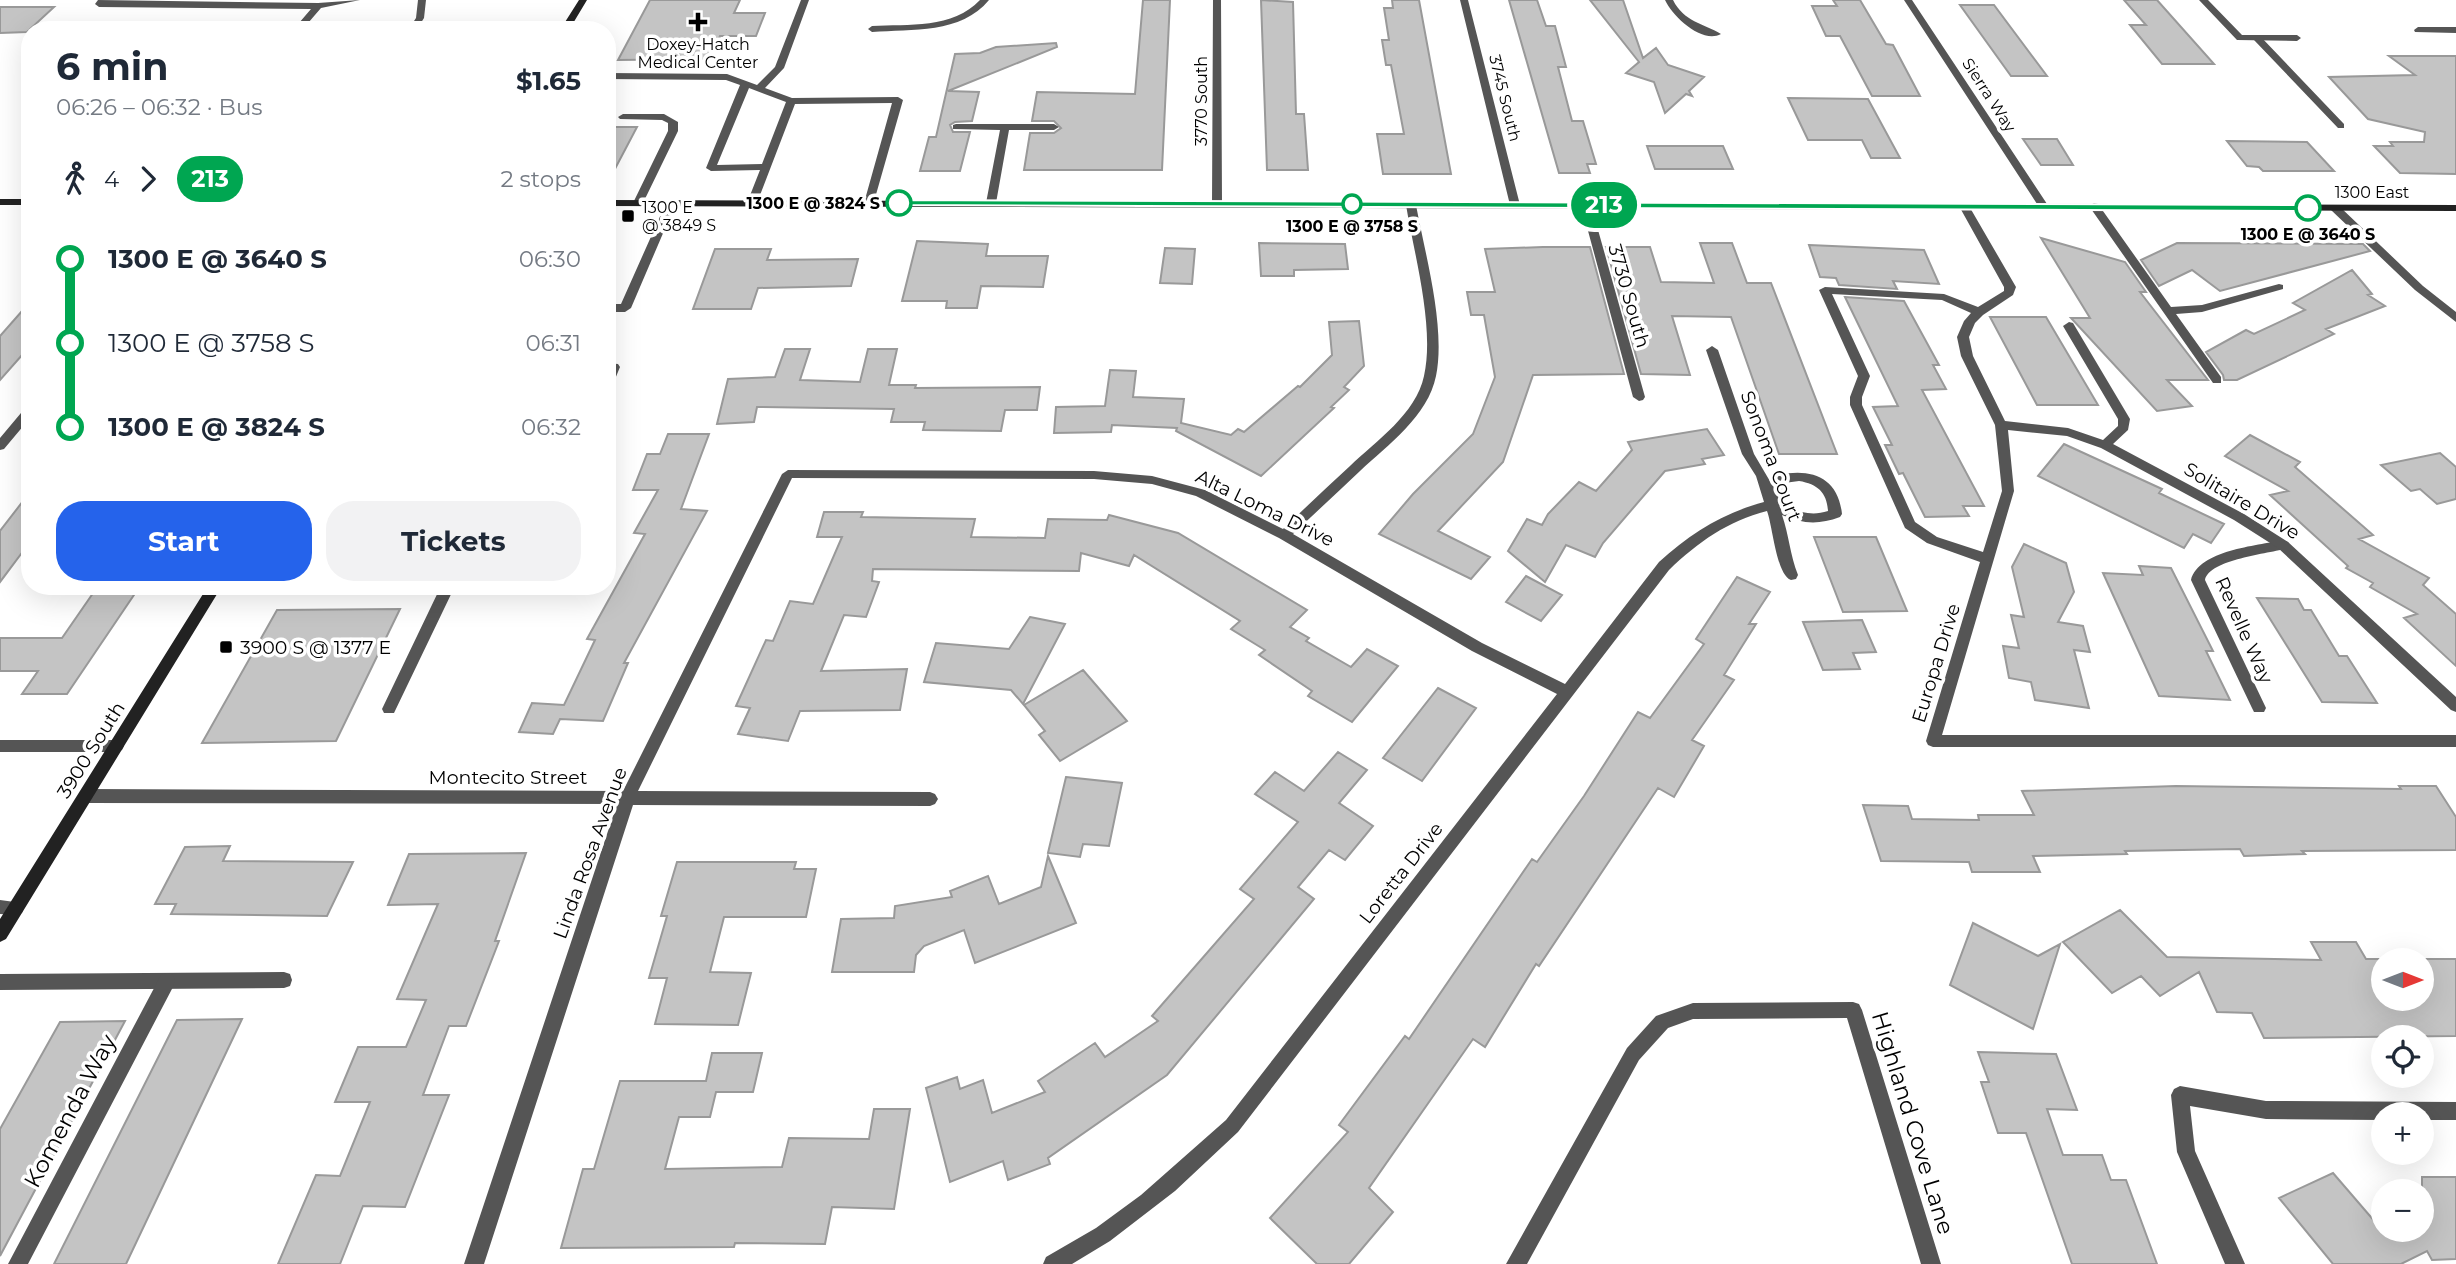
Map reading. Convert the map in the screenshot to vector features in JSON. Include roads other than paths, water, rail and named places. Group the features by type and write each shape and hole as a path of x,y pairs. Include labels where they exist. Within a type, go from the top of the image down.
{"main road":[{"path":"570,21 583,0"},
{"path":"0,202 21,202"},
{"name":"1300 East","path":"616,203 2456,208"},
{"name":"3900 South","path":"0,934 8,908 86,796 209,595"}],"street":[{"path":"103,0 99,4 300,3 318,6 356,0"},
{"path":"418,21 422,0"},
{"path":"759,89 779,68 805,0"},
{"path":"872,29 954,22 971,16 985,0"},
{"name":"3770 South","path":"1217,0 1217,203"},
{"name":"3745 South","path":"1464,0 1515,205"},
{"path":"1669,0 1681,18 1695,28 1717,34"},
{"name":"Sierra Way","path":"1908,0 2044,207"},
{"path":"2203,0 2240,38 2297,38"},
{"path":"305,21 318,6"},
{"path":"2418,30 2456,30"},
{"path":"2257,38 2341,126"},
{"path":"616,76 727,77 791,101 898,100 869,203"},
{"path":"746,83 710,168 765,167"},
{"path":"752,203 791,101"},
{"path":"623,117 664,117 673,122 673,131 638,203"},
{"path":"956,127 1054,127"},
{"path":"991,203 1005,127"},
{"path":"616,308 625,308 671,203"},
{"path":"1284,535 1414,410 1430,377 1433,345 1411,205"},
{"name":"3730 South","path":"1586,205 1639,397"},
{"path":"1964,206 2010,287 2009,293 1979,312 1952,299 1936,296 1825,290 1864,376 1864,383 1855,397 1856,405 1910,525 1932,540 1987,559"},
{"path":"2094,206 2217,380"},
{"path":"2335,208 2419,288 2456,318"},
{"path":"2168,311 2202,308 2279,287"},
{"name":"Europa Drive","path":"1979,312 1966,330 1964,346 2001,425 2008,491 1933,741 2456,741"},
{"path":"2069,326 2124,419 2124,427 2105,445"},
{"name":"Sonoma Court","path":"1712,350 1748,454 1762,476 1791,575"},
{"path":"0,446 21,421"},
{"name":"Solitaire Drive","path":"2001,425 2068,432 2105,445 2239,517 2283,545 2456,706"},
{"name":"Alta Loma Drive","path":"788,474 1094,475 1152,480 1200,493 1284,535 1478,647 1567,692"},
{"name":"Linda Rosa Avenue","path":"474,1264 628,796 788,474"},
{"path":"1796,475 1824,484 1835,499 1835,514 1822,520 1801,519 1772,505 1778,479 1796,475"},
{"name":"Loretta Drive","path":"1053,1264 1091,1244 1161,1194 1232,1126 1664,566 1689,542 1721,520 1772,505"},
{"name":"Revelle Way","path":"2259,708 2198,580 2200,572 2213,562 2283,545"},
{"path":"389,709 444,595"},
{"path":"0,746 117,746"},
{"name":"Montecito Street","path":"86,796 930,799"},
{"path":"0,982 284,980"},
{"name":"Komenda Way","path":"18,1264 167,981"},
{"name":"Highland Cove Lane","path":"1516,1264 1633,1054 1662,1022 1693,1011 1853,1010 1931,1264"},
{"path":"2235,1264 2186,1152 2180,1095 2266,1110 2456,1111"}],"place":[{"name":"Doxey-Hatch Medical Center","path":"698,22"},
{"name":"1300 E @ 3824 S","path":"899,203"},
{"name":"1300 E @ 3758 S","path":"1352,204"},
{"name":"1300 E @ 3640 S","path":"2308,208"},
{"name":"1300 E @ 3849 S","path":"628,216"},
{"name":"3900 S @ 1377 E","path":"226,647"}]}
